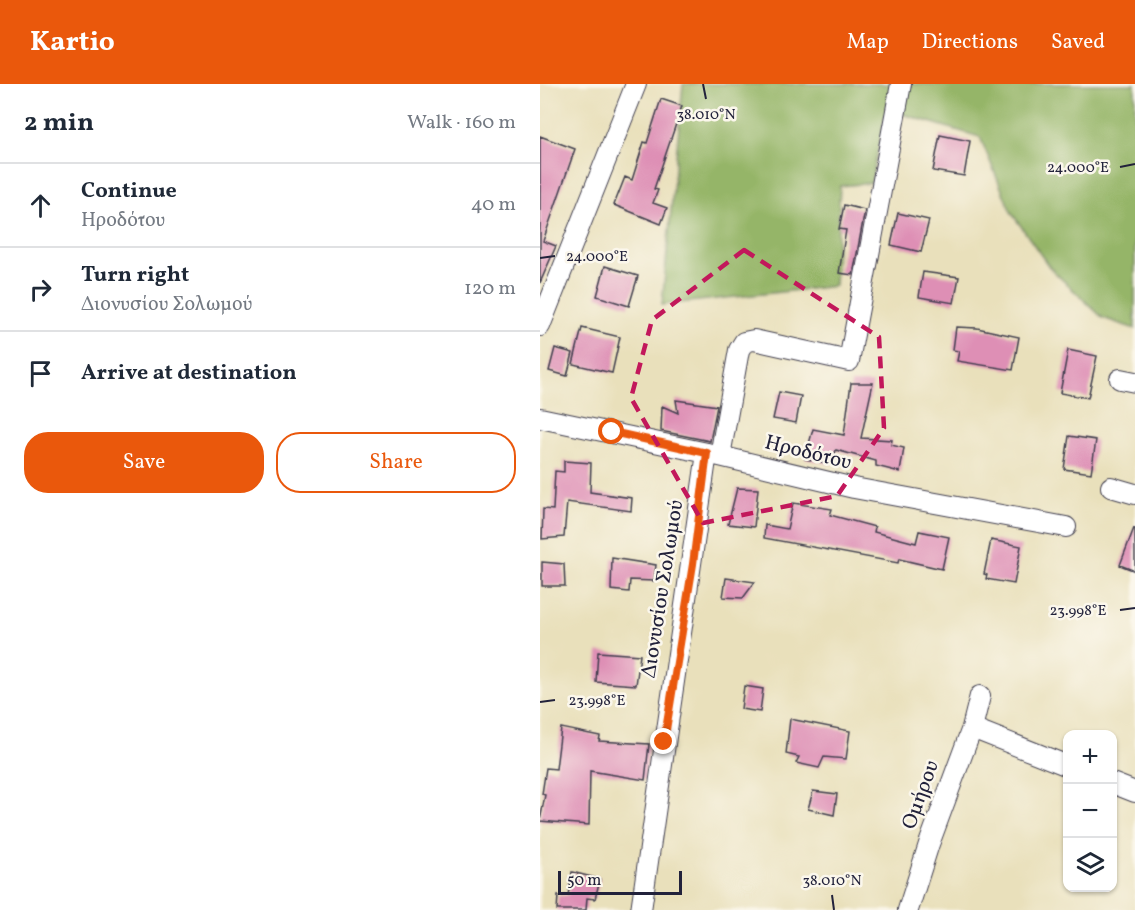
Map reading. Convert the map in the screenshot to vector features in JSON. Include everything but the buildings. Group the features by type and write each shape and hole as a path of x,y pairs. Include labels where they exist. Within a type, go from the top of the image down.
{"street":[{"path":"540,326 636,84"},
{"name":"Διονυσίου Σολωμού","path":"641,910 713,454 739,350 744,342 754,340 849,361 901,84"},
{"name":"Ηροδότου","path":"540,418 713,454 854,488 1066,527"},
{"path":"1111,487 1135,494"},
{"name":"Ομήρου","path":"908,910 929,844 972,728 980,696"},
{"path":"972,728 1063,764"},
{"path":"1115,784 1135,792"}],"highlighted area":[{"path":"744,250 879,337 884,428 837,496 703,523 631,398 652,320"}],"green space":[{"path":"683,84 892,84 871,183 840,186 835,286 662,305"},
{"path":"908,84 1135,84 1135,329 1103,318 1050,268 1011,212 980,137 902,114"}],"route":[{"path":"612,432 707,453 693,564 664,742"}]}
